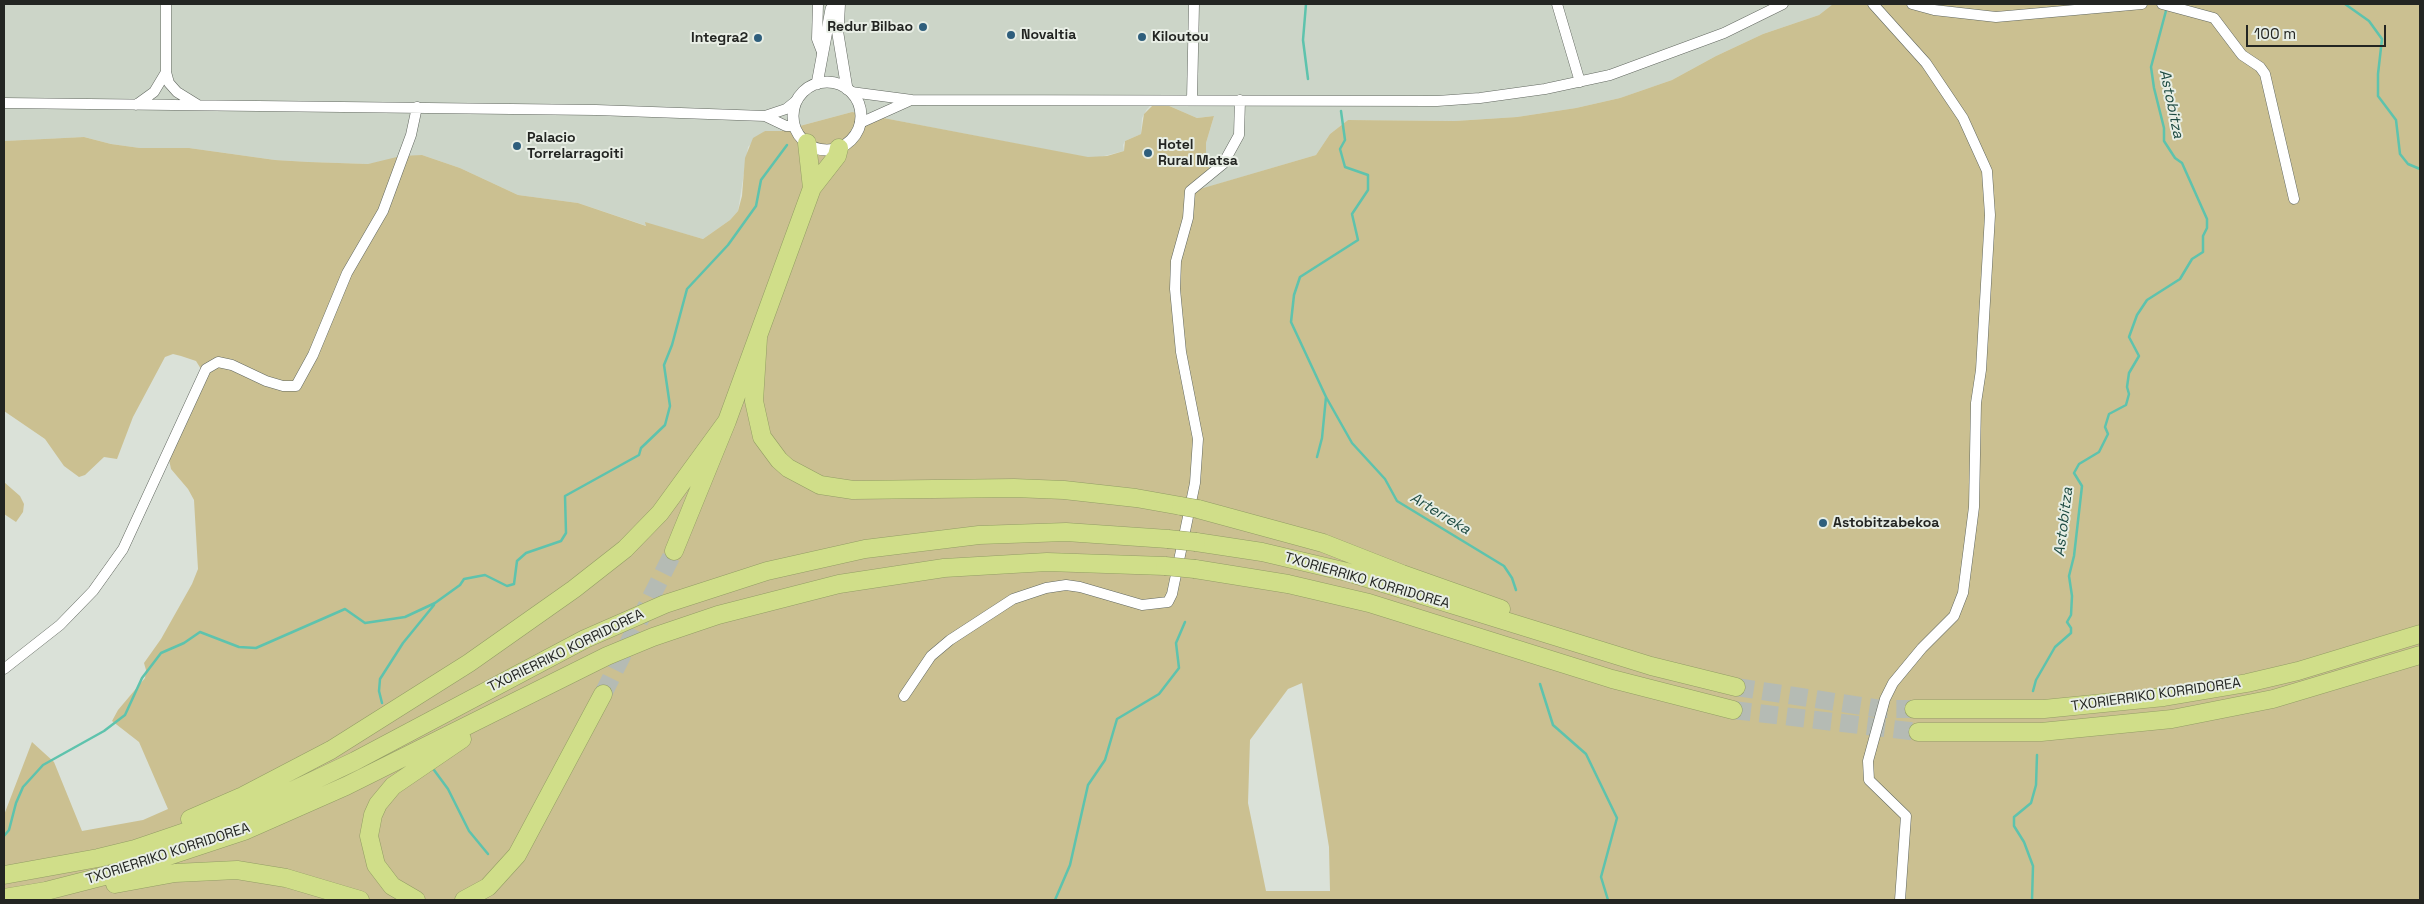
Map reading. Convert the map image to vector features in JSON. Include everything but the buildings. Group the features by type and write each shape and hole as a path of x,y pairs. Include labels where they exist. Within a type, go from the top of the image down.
{"highway":[{"path":"807,144 812,188"},
{"path":"674,551 727,422 812,188 836,156 839,148"},
{"path":"758,338 754,401 762,437 779,460 788,468 820,485 853,490 1014,488 1064,490 1190,507 1323,543 1402,574 1629,654 1650,666"},
{"path":"42,869 116,846 207,813 288,774 388,716 505,638 574,589 625,549 672,499 727,422"},
{"name":"TXORIERRIKO KORRIDOREA","path":"4,875 98,858 157,842 279,797 355,761 585,638 665,604 766,571 865,549 969,536 1066,532 1168,538 1262,552 1347,572 1650,666 1736,687"},
{"name":"TXORIERRIKO KORRIDOREA","path":"11,897 46,894 170,857 275,818 346,786 607,656 684,626 762,602 839,584 937,569 1011,563 1086,562 1195,569 1288,584 1369,603 1612,679 1733,710"},
{"name":"TXORIERRIKO KORRIDOREA","path":"1914,709 2044,709 2164,697 2247,683 2298,671 2420,634"},
{"name":"TXORIERRIKO KORRIDOREA","path":"1918,732 2041,732 2172,719 2273,699 2420,655"},
{"path":"416,900 392,886 376,865 369,836 373,815 378,804 393,786 414,770 538,689"},
{"path":"464,900 488,887 517,855 603,694"},
{"path":"46,894 166,874 217,870 270,875 360,900"}],"street":[{"path":"166,4 166,72 164,84 166,106"},
{"path":"818,4 817,39 822,52"},
{"path":"817,84 833,4"},
{"path":"796,101 793,118 794,126 807,144 826,150 839,148 851,140 860,123 860,107 849,90 833,4"},
{"path":"838,39 840,4"},
{"path":"1192,99 1194,4"},
{"path":"1558,4 1580,82"},
{"path":"4,103 166,106 515,107 765,116 786,108 796,101 808,87 817,84 838,84 849,90 912,100 1192,99 1437,101 1480,98 1580,82 1650,62 1724,33 1783,4"},
{"path":"1873,4 1926,63 1964,118 1987,171 1990,215 1981,370 1976,403 1974,507 1963,593 1954,616 1922,648 1893,683 1885,699 1868,761 1869,780 1906,816 1900,900"},
{"path":"1912,4 1934,10 1996,16 2142,4"},
{"path":"2162,4 2214,18 2242,54 2260,67 2265,74 2294,199"},
{"path":"136,105 164,84"},
{"path":"164,84 199,106"},
{"path":"860,123 896,105 912,100"},
{"path":"904,696 931,656 950,640 1014,598 1046,588 1066,585 1080,587 1142,605 1168,602 1172,594 1195,483 1198,439 1181,352 1175,289 1176,261 1188,218 1190,191 1223,164 1239,135 1240,100"},
{"path":"4,669 60,625 93,591 123,549 206,370 218,362 232,364 266,381 283,386 296,386 313,355 347,272 383,211 411,135 417,107"},
{"path":"765,116 786,126 794,126"}],"shaded area":[{"path":"4,4 1833,4 1819,15 1763,34 1716,56 1672,80 1620,98 1576,108 1517,117 1455,121 1348,120 1330,134 1316,155 1194,191 1206,161 1206,143 1214,116 1197,118 1167,105 1150,106 1147,109 1142,118 1141,134 1125,141 1123,145 1124,151 1100,157 1085,157 852,112 781,131 765,131 748,147 738,211 730,220 703,239 646,223 647,226 578,203 518,195 460,168 422,155 368,164 275,160 189,148 140,148 111,144 84,137 4,141"},
{"path":"1833,4 2420,4 2420,900 4,900 4,815 32,742 54,762 82,831 143,820 168,809 139,742 112,721 118,710 145,678 146,670 144,663 161,639 192,584 198,569 194,500 188,489 171,469 168,455 201,369 196,361 181,356 173,354 165,357 133,417 117,459 104,457 85,475 79,477 64,466 45,439 4,411 4,141 84,137 111,144 140,148 189,148 275,160 368,164 401,156 422,155 460,168 518,195 578,203 646,226 645,222 703,239 730,220 738,211 742,196 745,158 753,138 765,131 781,131 852,112 1088,157 1107,156 1124,151 1125,141 1141,134 1144,114 1153,105 1167,105 1197,118 1214,116 1206,143 1206,161 1211,172 1193,191 1316,155 1330,134 1348,120 1455,121 1517,117 1576,108 1620,98 1672,80 1716,56 1763,34 1819,15","holes":["1302,683 1329,847 1330,891 1266,891 1248,803 1250,740 1288,689"]},
{"path":"4,482 20,496 24,504 23,512 16,522 4,514"}],"waterway":[{"path":"1306,4 1303,40 1308,79"},
{"path":"2345,4 2369,21 2382,39 2378,74 2378,96 2396,120 2400,154 2408,164 2420,169"},
{"name":"Astobitza","path":"2033,691 2036,680 2055,647 2071,633 2071,628 2067,622 2071,615 2072,596 2069,576 2074,556 2082,486 2074,473 2079,464 2099,452 2108,434 2105,427 2109,414 2126,405 2129,394 2127,387 2129,373 2139,356 2129,337 2137,315 2147,300 2180,279 2192,259 2203,252 2203,236 2207,228 2207,219 2182,163 2175,158 2164,141 2164,128 2154,88 2151,67 2167,7"},
{"path":"1317,457 1322,438 1326,397 1291,322 1294,295 1300,277 1358,240 1352,214 1368,190 1368,175 1345,167 1340,149 1345,140 1341,111"},
{"path":"4,836 9,830 16,803 23,787 43,765 104,731 125,715 142,678 161,653 184,643 200,632 239,647 256,648 345,609 365,623 405,617 435,603 460,585 464,579 485,575 507,586 514,584 517,561 526,553 561,541 566,533 565,496 639,455 641,448 665,425 670,406 664,365 672,345 687,289 728,245 756,206 761,180 787,145"},
{"name":"Arterreka","path":"1326,397 1352,443 1385,479 1397,501 1504,566 1512,578 1516,590"},
{"path":"382,703 379,691 380,679 403,643 434,605"},
{"path":"1055,900 1070,865 1088,785 1105,760 1117,719 1159,694 1179,668 1176,643 1185,622"},
{"name":"Arterreka","path":"1540,684 1553,725 1586,754 1617,818 1601,877 1608,900"},
{"name":"Astobitza","path":"2032,900 2033,866 2024,842 2014,826 2014,817 2031,803 2036,785 2037,755"},
{"path":"434,770 448,789 469,831 488,854"}],"tunnel":[{"path":"603,694 674,551"},
{"path":"1736,687 1881,709 1914,709"},
{"path":"1733,710 1918,732"}],"place":[{"name":"Redur Bilbao","path":"923,27"},
{"name":"Novaltia","path":"1011,35"},
{"name":"Kiloutou","path":"1142,37"},
{"name":"Integra2","path":"758,38"},
{"name":"Palacio Torrelarragoiti","path":"517,146"},
{"name":"Hotel Rural Matsa","path":"1148,153"},
{"name":"Astobitzabekoa","path":"1823,523"}]}
